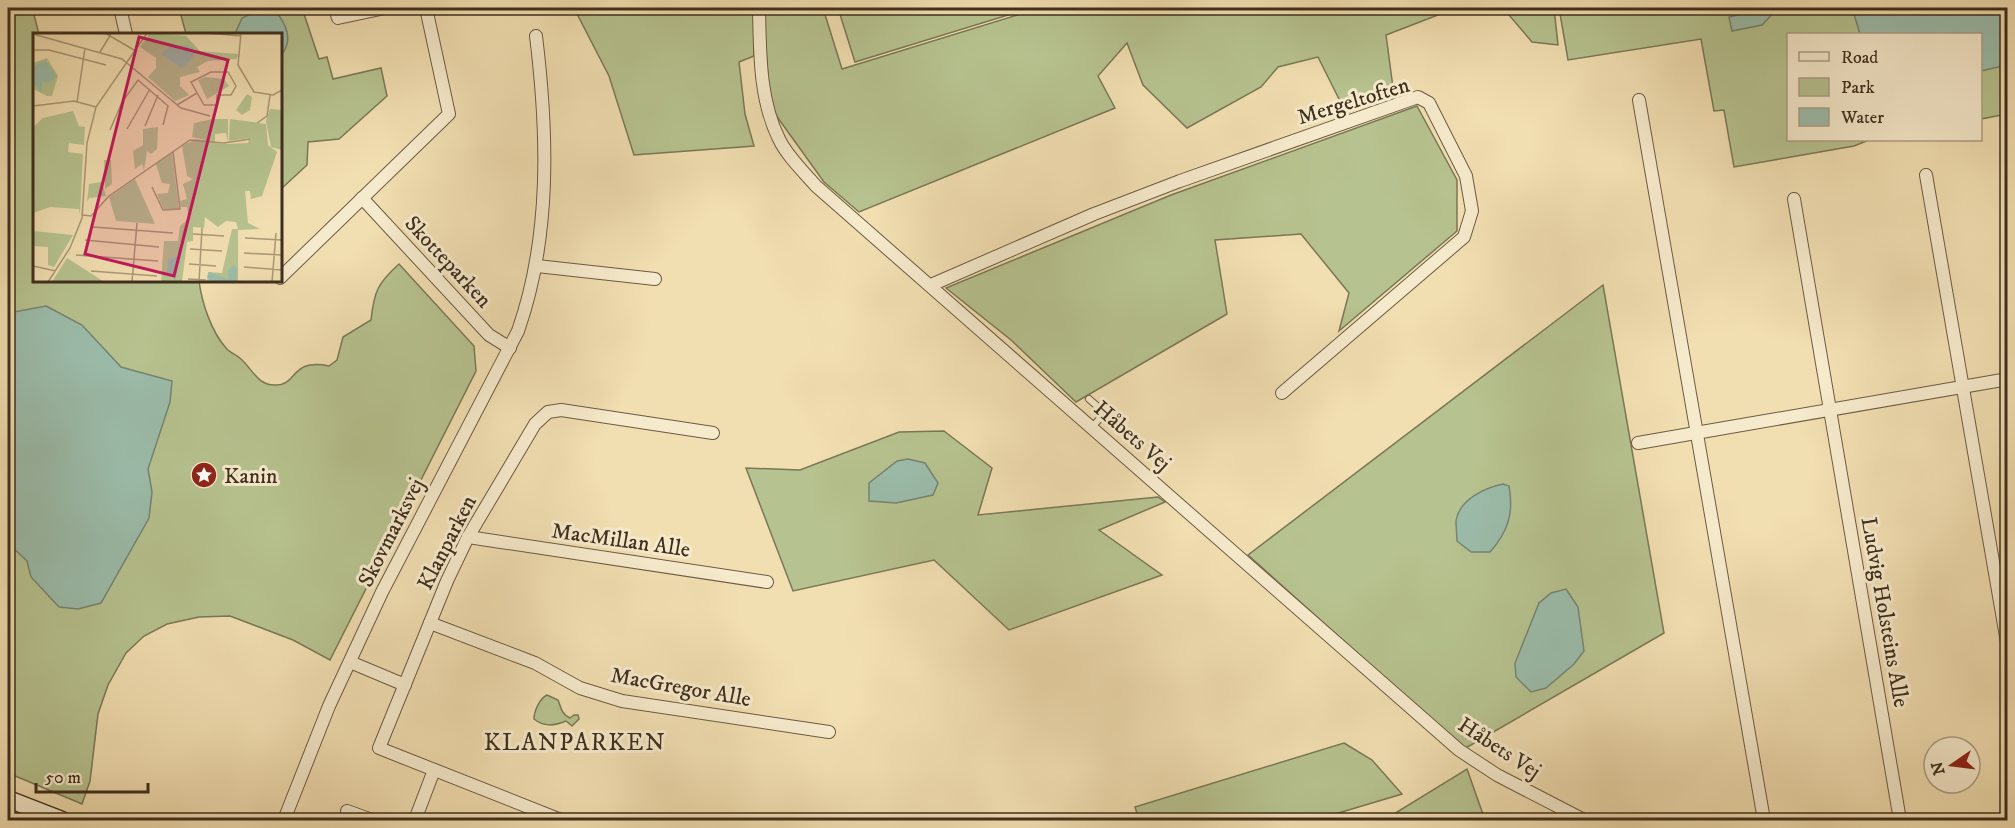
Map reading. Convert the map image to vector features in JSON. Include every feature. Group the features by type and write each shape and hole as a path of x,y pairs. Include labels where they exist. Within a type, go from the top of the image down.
{"street":[{"path":"120,8 126,33"},
{"path":"335,8 338,18 385,8"},
{"path":"282,276 450,114 426,8"},
{"name":"Håbets Vej","path":"759,8 761,60 767,108 779,141 816,186 1459,750 1497,775 1584,820"},
{"name":"Skovmarksvej","path":"284,820 329,706 382,592 510,348 528,303 537,266 544,190 543,93 536,36"},
{"name":"Mergeltoften","path":"931,285 1094,214 1180,181 1418,97 1429,103 1466,176 1472,211 1464,237 1282,393"},
{"path":"1639,100 1764,820"},
{"path":"1926,175 2007,648"},
{"name":"Skotteparken","path":"362,198 489,335 510,348"},
{"name":"Ludvig Holsteins Alle","path":"1794,199 1900,820"},
{"path":"537,266 655,279"},
{"path":"1638,443 2007,380"},
{"name":"Klanparken","path":"434,770 379,748 447,580 468,537 535,424 548,412 561,410 713,433"},
{"name":"MacMillan Alle","path":"468,537 767,582"},
{"name":"MacGregor Alle","path":"430,623 535,663 580,688 622,701 830,732"},
{"path":"350,662 405,685"},
{"path":"415,820 434,770 561,820"},
{"path":"8,798 62,820"},
{"path":"524,820 528,808"},
{"path":"346,811 372,820"}],"lane":[{"path":"1089,399 1105,413 1092,428"}],"green space":[{"path":"8,8 26,8 34,15 39,33 33,33 33,282 199,282 208,316 221,341 256,377 270,385 276,385 288,381 301,368 316,365 329,366 337,360 343,337 371,320 378,288 399,264 474,346 476,371 330,660 293,640 230,616 199,617 167,624 144,636 126,653 108,685 98,714 90,781 82,804 8,773"},
{"path":"179,8 302,8 319,59 327,57 333,79 381,68 387,96 339,139 308,142 307,165 282,188 282,33 186,33"},
{"path":"574,8 754,8 754,56 739,62 745,114 754,146 634,155 609,76"},
{"path":"763,8 823,8 842,69 1027,12 1026,8 1456,8 1386,35 1394,95 1346,113 1318,57 1278,67 1261,87 1187,128 1143,85 1127,43 1098,76 1115,108 859,212 824,182 770,107"},
{"path":"838,8 1016,8 1018,12 855,62"},
{"path":"1503,8 1554,8 1558,45 1532,42"},
{"path":"1559,8 2007,8 2007,114 1982,119 1982,33 1787,33 1787,141 1866,141 1854,146 1734,167 1724,110 1714,111 1701,39 1568,60"},
{"path":"1417,106 1457,180 1457,231 1339,331 1349,293 1301,234 1215,240 1227,314 1076,402 1011,340 946,288 1171,195"},
{"path":"1603,285 1664,633 1464,749 1248,555"},
{"path":"944,431 992,468 978,515 1158,497 1165,502 1099,530 1162,575 1009,630 934,560 793,591 746,468 800,470 899,432"},
{"path":"547,695 558,700 567,716 570,718 578,715 579,719 572,726 566,721 549,725 534,719 538,705"},
{"path":"1344,743 1372,760 1402,794 1315,820 1139,820 1135,807"},
{"path":"1467,769 1485,820 1384,820"}],"water":[{"path":"1754,8 1778,8 1762,25 1732,31 1729,17 1750,12"},
{"path":"1843,8 2007,8 2007,65 1982,71 1982,33 1860,33 1854,14"},
{"path":"257,11 275,11 285,27 288,38 282,54 282,33 235,33 242,18"},
{"path":"46,306 82,325 121,367 172,381 170,402 148,469 152,492 149,518 101,603 78,609 59,607 31,577 27,561 8,543 8,313"},
{"path":"908,459 925,463 938,483 933,495 896,503 869,501 869,483 897,461"},
{"path":"1503,484 1509,486 1511,505 1505,529 1490,552 1471,552 1457,541 1458,514 1467,501 1474,496"},
{"path":"1566,589 1578,607 1584,651 1574,664 1546,688 1531,692 1516,677 1515,663 1539,603 1551,593"}],"place":[{"name":"Kanin","path":"204,475"}],"district":[{"name":"KLANPARKEN","path":"575,742"}]}
